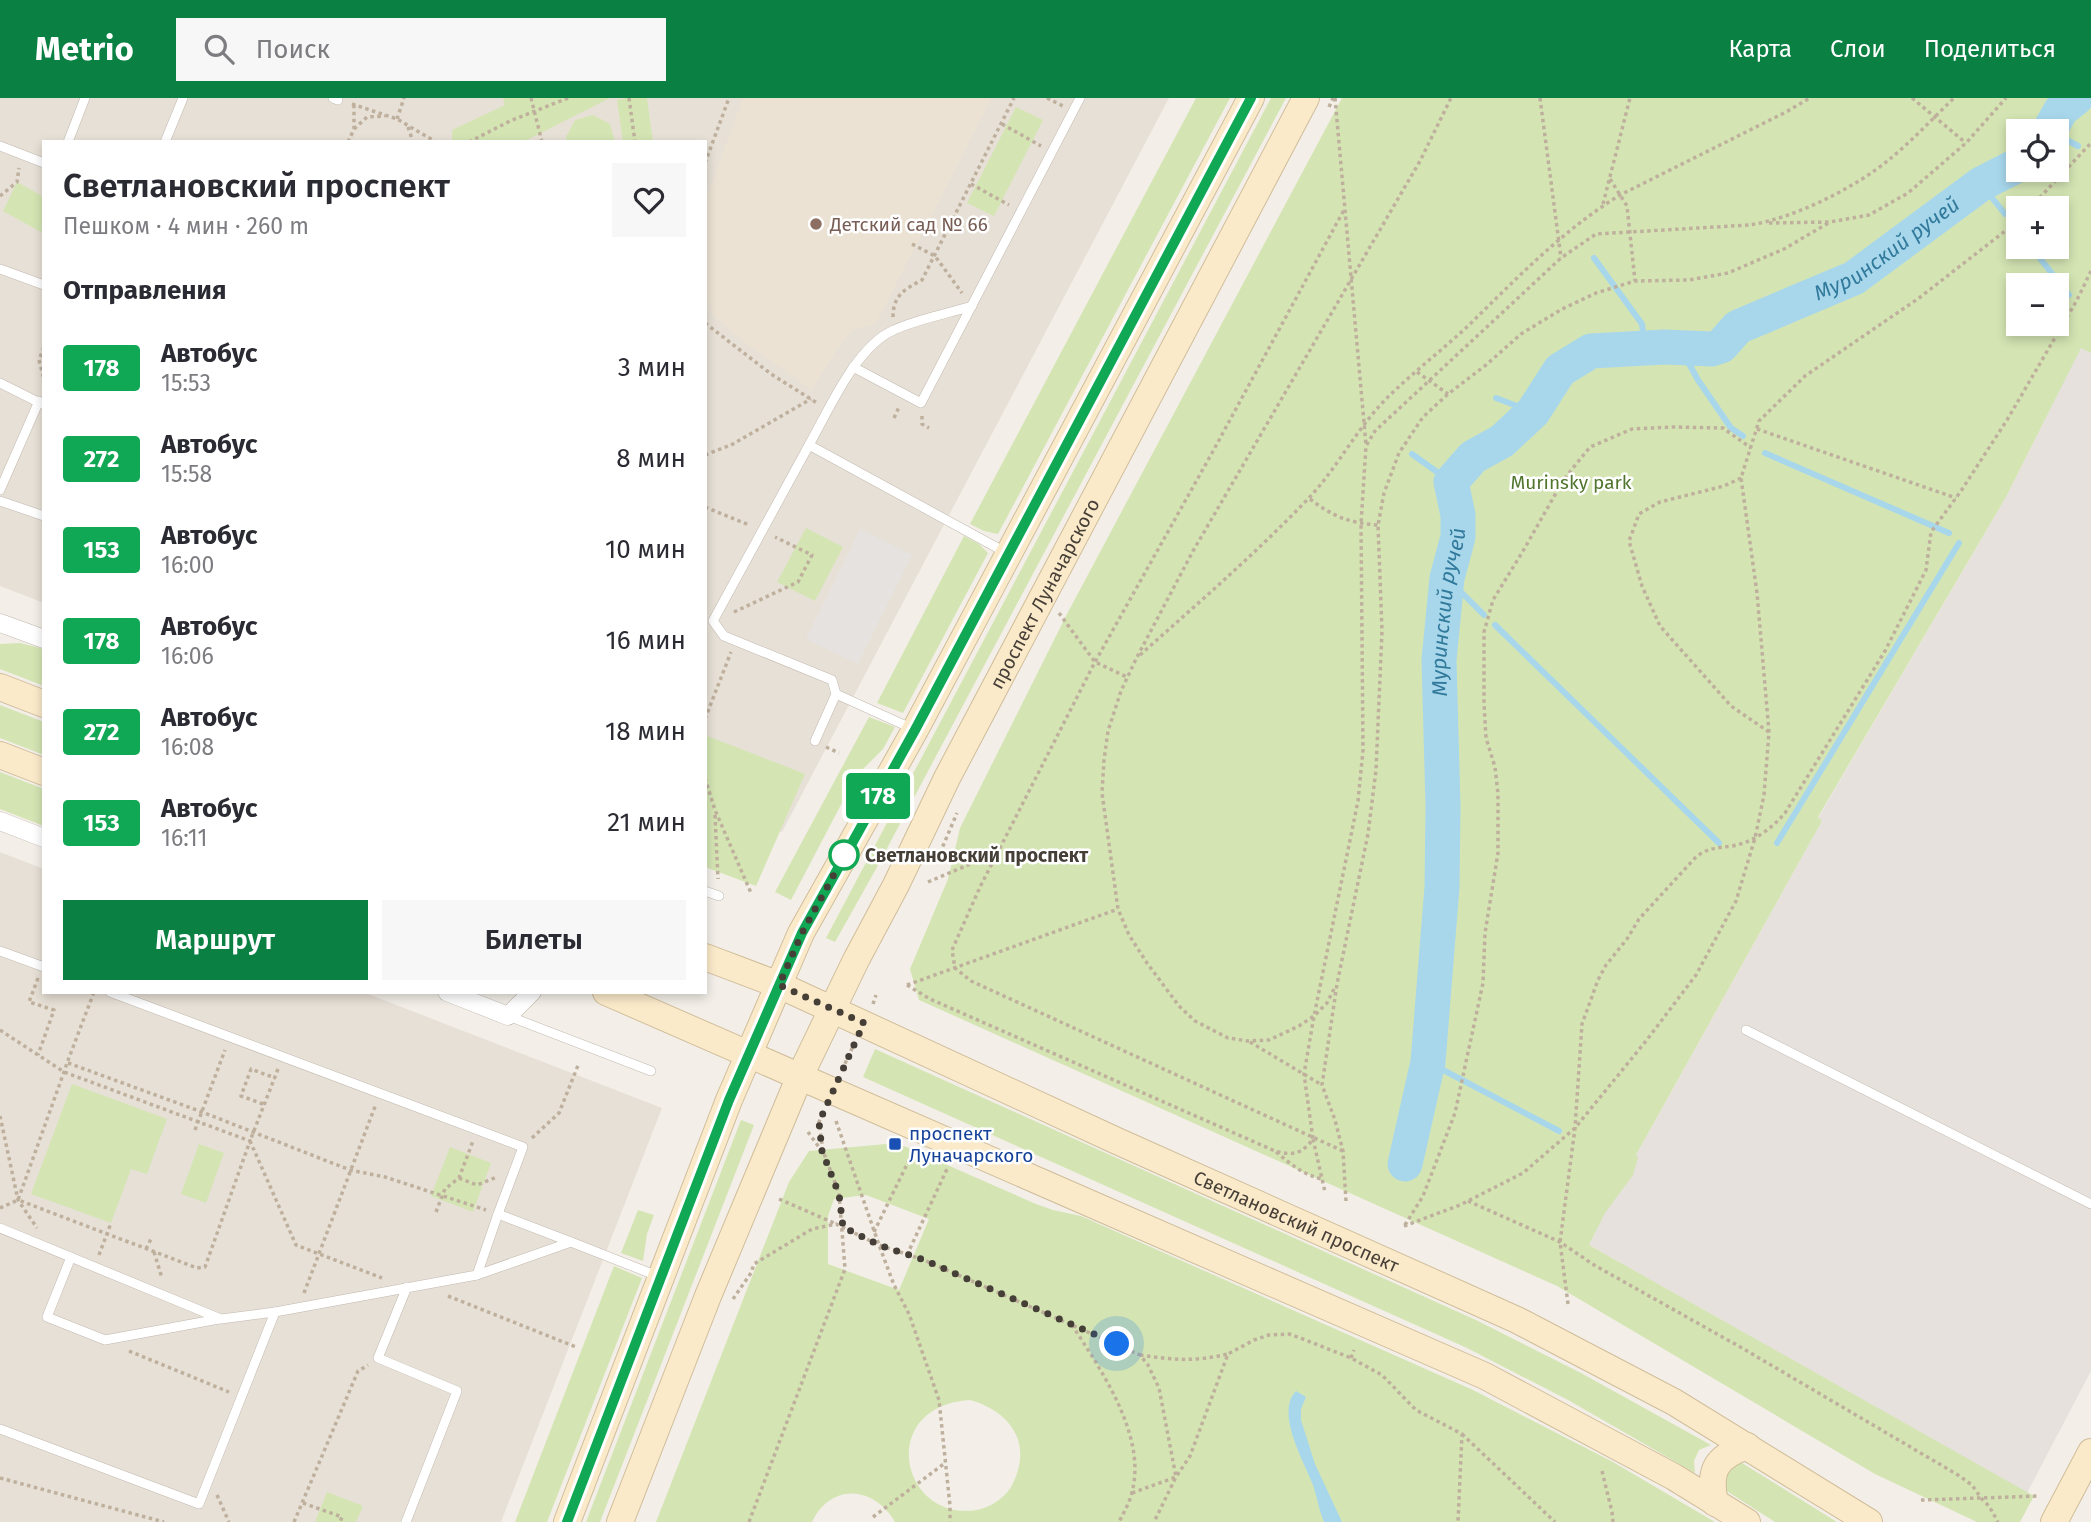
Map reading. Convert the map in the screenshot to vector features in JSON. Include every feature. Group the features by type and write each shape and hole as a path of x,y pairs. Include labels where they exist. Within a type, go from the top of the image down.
{"main road":[{"path":"567,1522 748,1053 808,921 915,730 1251,98"},
{"name":"проспект Луначарского","path":"620,1522 708,1296 800,1076 832,1009 947,778 1306,98"},
{"path":"0,687 42,703"},
{"path":"0,755 42,771"},
{"name":"Светлановский проспект","path":"707,958 779,985 864,1023 1118,1141 1517,1320 1674,1402 1869,1522"},
{"path":"611,994 1485,1376 1674,1477 1747,1522"},
{"path":"1715,1503 1711,1484 1716,1466 1729,1452 1748,1446"},
{"path":"2054,1522 2091,1452"}],"street":[{"path":"0,623 42,638"},
{"path":"0,821 42,837"},
{"path":"452,994 508,1016 530,994"}],"lane":[{"path":"69,140 85,98"},
{"path":"166,140 183,98"},
{"path":"853,367 921,403 1080,98"},
{"path":"0,146 42,162"},
{"path":"0,269 42,284"},
{"path":"815,741 836,694 832,680 724,636 709,622 764,531 853,367 867,350 892,330 972,306"},
{"path":"0,383 41,403 0,490"},
{"path":"809,445 1008,554"},
{"path":"0,501 42,515"},
{"path":"836,694 915,730"},
{"path":"707,892 719,896"},
{"path":"0,951 42,967"},
{"path":"115,994 523,1147 477,1275"},
{"path":"508,1016 651,1071"},
{"path":"1746,1030 2091,1204"},
{"path":"498,1214 662,1278"},
{"path":"0,1228 221,1319"},
{"path":"71,1257 47,1317 104,1340 477,1275 571,1242"},
{"path":"406,1522 457,1391 378,1358 407,1287"},
{"path":"0,1429 199,1504 275,1312"}],"path":[{"path":"397,119 404,98"},
{"path":"531,98 541,140"},
{"path":"473,140 510,121 568,98"},
{"path":"629,98 635,140"},
{"path":"707,158 729,98"},
{"path":"892,330 893,308 903,290 922,280 1014,98"},
{"path":"1325,1192 1313,1139 1304,1074 1358,800 1363,750 1361,524 1366,446 1335,98"},
{"path":"1337,984 1327,1003 1314,1016 1269,1040 1228,1038 1195,1021 1179,1006 1129,935 1118,909 1102,793 1108,731 1127,677 1193,551 1420,161 1451,98"},
{"path":"1540,98 1561,258"},
{"path":"1602,206 1630,98"},
{"path":"1136,659 1238,567 1309,498 1385,400 1559,239 1620,195 1810,98"},
{"path":"1912,98 1966,143"},
{"path":"1764,223 1823,200 1866,176 1890,159 1954,98"},
{"path":"1366,446 1375,432 1561,258 1596,234 1764,223 1830,222 1869,215 1908,193 1966,143 2006,98"},
{"path":"335,99 397,119 432,140"},
{"path":"354,105 354,129"},
{"path":"349,140 354,129 367,117 387,116"},
{"path":"1001,124 1052,152"},
{"path":"408,126 412,140"},
{"path":"2041,196 2091,143"},
{"path":"1610,179 1627,206 1634,281"},
{"path":"0,196 17,182"},
{"path":"971,184 1021,212"},
{"path":"1343,1151 971,981 955,968 952,950 998,852 1095,662 1345,208"},
{"path":"1346,1201 1343,1151 1322,1085 1337,984 1367,834 1376,770 1382,631 1378,525 1384,493 1399,453 1423,417 1448,394 1521,334 1562,309 1596,293 1634,281 1689,280 1728,273 1784,248 1830,222"},
{"path":"1751,448 1723,428 1686,427 1632,429 1590,447 1564,479 1493,600 1485,632 1484,704 1486,737 1495,767 1498,853 1485,933 1483,983 1455,1113 1423,1196 1404,1226 1468,1201 1523,1173 1576,1128 1696,975 1736,901 1755,838 1764,795 1769,732 1757,593 1741,478 1751,448 1757,429 1759,421 1805,376 1919,298 2006,230"},
{"path":"912,244 935,256 972,306"},
{"path":"1568,1304 1560,1242 1576,1128 1582,1024 1598,980 1639,919 1701,852 1755,838 1772,828 1785,813 1885,651 1926,570 1931,532 2007,420 2091,271"},
{"path":"707,325 771,374 829,410"},
{"path":"42,352 39,360 42,371"},
{"path":"1417,372 1448,394"},
{"path":"707,454 732,445 811,399"},
{"path":"1757,429 1956,498"},
{"path":"1741,478 1724,486 1660,502 1639,514 1629,541 1642,586 1660,626 1731,706 1769,732"},
{"path":"1309,498 1338,518 1378,525"},
{"path":"707,508 764,531 812,555 798,582 709,622"},
{"path":"1059,613 1095,662 1127,677"},
{"path":"707,709 736,640"},
{"path":"707,784 715,810 751,892"},
{"path":"715,810 718,879"},
{"path":"928,882 998,852"},
{"path":"1118,909 907,985 930,999 1275,1151 1291,1155 1302,1152 1313,1139"},
{"path":"38,1055 54,1010 29,1002 42,970"},
{"path":"18,1200 93,994"},
{"path":"822,1151 819,1122 876,995"},
{"path":"0,1030 64,1072 250,1141 296,1245 407,1287"},
{"path":"195,1130 230,1037"},
{"path":"1248,1041 1322,1085"},
{"path":"0,1208 18,1200 146,1250 197,1268 205,1267 283,1057"},
{"path":"67,1063 350,1170 385,1177 498,1214"},
{"path":"523,1147 559,1113 579,1063"},
{"path":"264,1105 241,1096 251,1069 275,1078"},
{"path":"298,1308 380,1093"},
{"path":"0,1116 18,1200 49,1248"},
{"path":"836,1121 874,1232 894,1285 909,1314 939,1400 950,1522"},
{"path":"436,1212 445,1189 459,1178 478,1130"},
{"path":"749,1522 845,1269 839,1194 822,1151 808,1132"},
{"path":"1275,1151 1296,1169 1322,1179"},
{"path":"874,1232 912,1154"},
{"path":"459,1178 477,1185 515,1169"},
{"path":"907,1255 947,1169"},
{"path":"779,1199 879,1245 924,1260 1140,1355 1202,1360 1228,1354 1254,1340 1279,1334 1303,1339 1350,1358 1382,1375 1416,1410 1462,1434 1555,1522"},
{"path":"1468,1201 1560,1242 1594,1265 1958,1475 1972,1485 1998,1522"},
{"path":"95,1267 111,1223"},
{"path":"754,1264 812,1229 836,1224"},
{"path":"146,1250 151,1239"},
{"path":"154,1252 168,1297"},
{"path":"420,1285 576,1347"},
{"path":"1071,1323 1100,1369 1125,1420 1133,1448 1135,1477 1132,1493 1119,1522"},
{"path":"104,1340 242,1397"},
{"path":"1350,1358 1354,1350"},
{"path":"1154,1522 1176,1477 1190,1456 1228,1354"},
{"path":"1140,1355 1159,1388 1176,1477"},
{"path":"294,1522 358,1371 378,1358"},
{"path":"1458,1522 1462,1434"},
{"path":"873,1517 945,1462"},
{"path":"1602,1471 1613,1522"},
{"path":"1132,1493 1176,1477"},
{"path":"0,1478 164,1522"},
{"path":"209,1478 229,1522"},
{"path":"1921,1500 2039,1496"},
{"path":"302,1503 342,1517 340,1522"}],"shaded area":[{"path":"0,98 1169,98 782,832 707,803 707,140 42,140 42,602 0,586"},
{"name":"Детский сад № 66","path":"743,98 992,98 876,323 851,331 812,390 745,343 713,315 707,296 707,197"},
{"path":"2081,347 2091,353 2091,1371 2027,1493 1589,1245 1606,1209 1822,821 1818,818 2006,497"},
{"path":"860,529 912,555 858,664 806,639"},
{"path":"0,852 42,868 42,994 368,994 662,1108 501,1522 0,1522"}],"green space":[{"path":"503,98 610,98 527,140 452,140 452,130 505,105"},
{"path":"647,98 653,140 623,140 617,100"},
{"path":"1196,98 1230,98 998,534 970,524"},
{"path":"1271,98 1286,98 876,869 835,942 826,938"},
{"name":"Murinsky park","path":"1342,98 2091,98 2091,353 2081,348 2006,497 1818,817 1822,821 1636,1155 1638,1158 1633,1175 1605,1213 1589,1245 2034,1496 2020,1522 1977,1522 1875,1474 1557,1286 919,1000 910,969 948,879 960,828 1067,614"},
{"path":"1016,107 1043,120 994,216 967,203"},
{"path":"593,115 610,124 614,140 567,140 575,120"},
{"path":"17,182 42,196 42,231 41,232 3,211"},
{"path":"806,528 843,547 815,601 777,582"},
{"path":"964,536 979,544 988,553 903,713 877,703"},
{"path":"20,643 42,648 42,685 0,669 0,644"},
{"path":"0,705 42,721 42,754 0,738"},
{"path":"869,717 895,727 883,749 856,776 791,900 775,892"},
{"path":"707,736 805,774 756,886 707,868"},
{"path":"0,772 42,788 42,825 0,809"},
{"path":"875,1049 1476,1320 1581,1373 1711,1445 1699,1450 1694,1461 1695,1473 1568,1400 1467,1348 863,1077"},
{"path":"72,1084 167,1119 147,1174 131,1169 111,1223 31,1194"},
{"path":"741,1120 754,1125 600,1522 586,1522"},
{"path":"897,1143 1036,1204 1081,1216 1473,1390 1613,1462 1715,1522 895,1522 880,1504 871,1498 851,1494 830,1500 812,1522 656,1522 789,1182 809,1151","holes":["866,1195 929,1219 899,1290 828,1264 828,1216 834,1199","970,1400 984,1405 1006,1420 1018,1441 1019,1466 1011,1486 1004,1496 994,1503 977,1510 951,1509 930,1499 916,1482 909,1462 911,1441 921,1421 940,1407"]},
{"path":"199,1144 224,1153 206,1203 181,1194"},
{"path":"450,1147 491,1163 473,1212 431,1196"},
{"path":"638,1210 654,1215 647,1234 643,1261 621,1253"},
{"path":"614,1266 642,1278 547,1522 515,1522"},
{"path":"1742,1463 1837,1522 1775,1522 1725,1490 1723,1479 1730,1466"},
{"path":"327,1492 363,1506 356,1522 315,1522"}],"water":[{"path":"1296,1391 1306,1397 1301,1409 1301,1420 1315,1464 1342,1522 1324,1522 1313,1485 1293,1437 1289,1412 1290,1400"}],"waterway":[{"name":"Муринский ручей","path":"2056,119 2061,110 2076,98"},
{"path":"2069,141 2078,146"},
{"name":"Муринский ручей","path":"1405,1164 1428,1062 1442,887 1439,660 1447,578 1458,537 1458,515 1451,482 1473,457 1502,441 1533,412 1560,370 1591,351 1665,347 1712,349 1721,346 1738,327 1854,278 1981,184 2006,171"},
{"path":"1981,184 2005,214"},
{"path":"1594,258 1642,324 1645,347"},
{"path":"2040,259 2052,273"},
{"path":"1687,347 1687,360 1698,380 1731,428 1743,436"},
{"path":"1496,398 1533,412"},
{"path":"1765,453 1949,533"},
{"path":"1412,454 1451,482"},
{"path":"1777,843 1959,543"},
{"path":"1447,578 1484,615"},
{"path":"1495,625 1719,843"},
{"path":"1428,1062 1559,1131"}],"bus line":[{"name":"178","path":"567,1522 729,1100 802,933 915,730 1251,98"}],"place":[{"name":"Детский сад № 66","path":"816,224"},
{"name":"Светлановский проспект","path":"844,855"},
{"name":"проспект Луначарского","path":"895,1144"}],"route":[{"path":"844,855 848,849 802,933 779,985 864,1023 819,1122 822,1151 839,1194 843,1227 879,1245 924,1260 1117,1344"}]}
